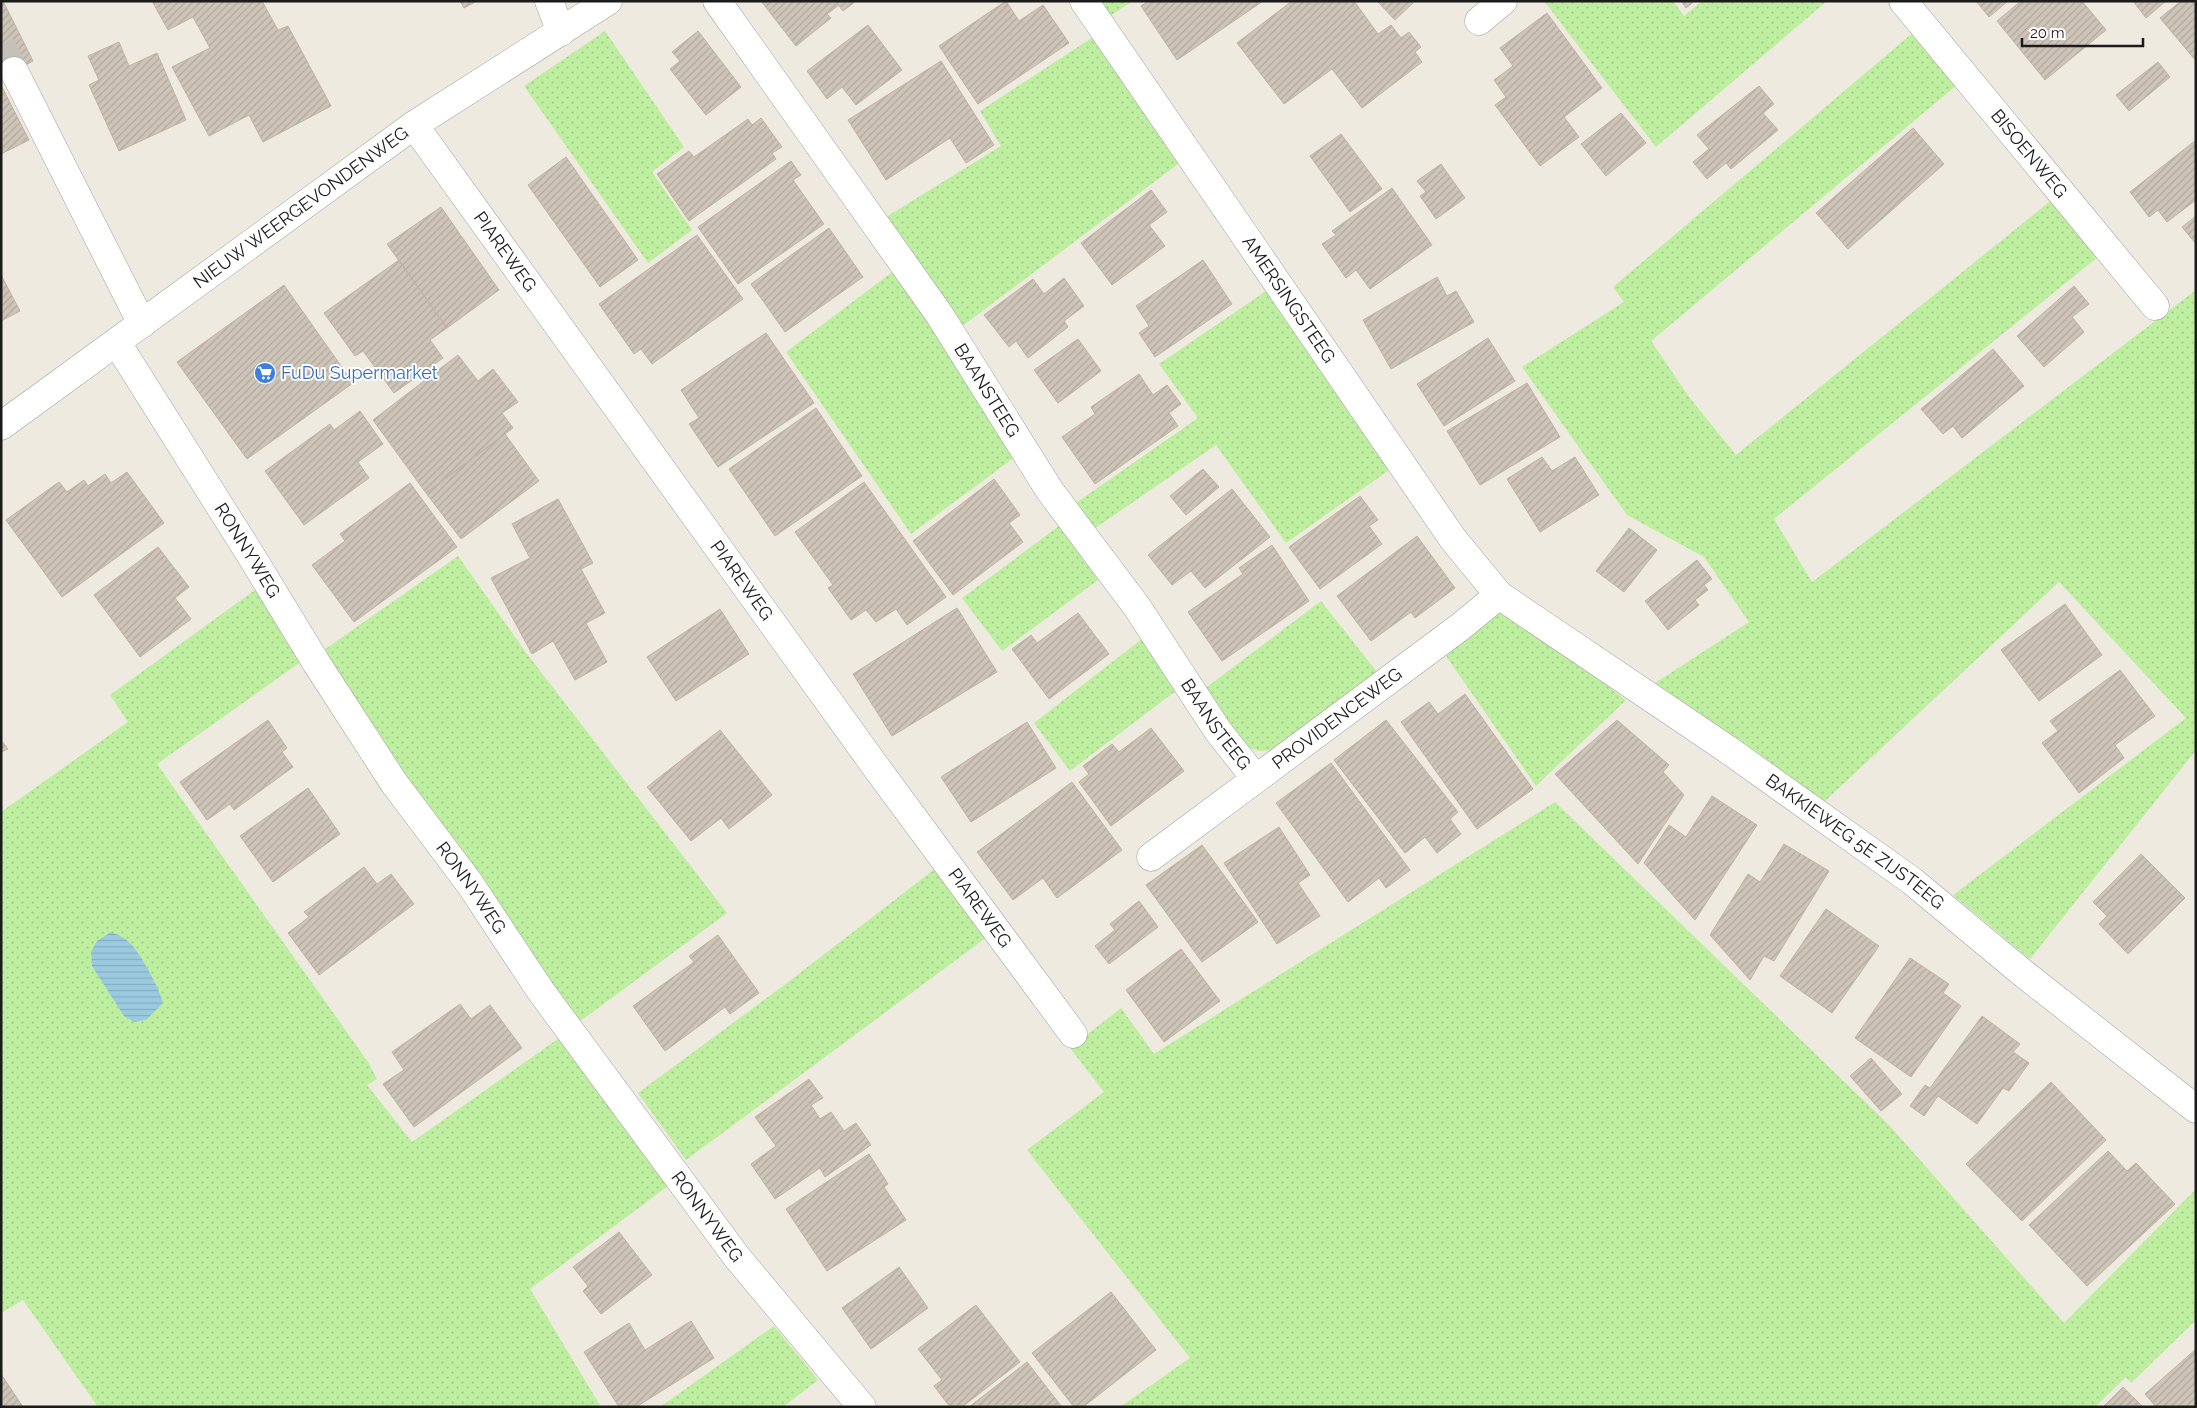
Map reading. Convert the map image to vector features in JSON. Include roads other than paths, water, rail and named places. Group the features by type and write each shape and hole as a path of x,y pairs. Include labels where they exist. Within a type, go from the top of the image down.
{"street":[{"path":"549,1 561,32"},
{"name":"NIEUW WEERGEVONDENWEG","path":"1,426 414,125 608,1"},
{"name":"BAANSTEEG","path":"717,1 939,314 1050,491 1137,607 1218,731 1256,779"},
{"name":"AMERSINGSTEEG","path":"1084,1 1453,539 1499,595"},
{"path":"1479,21 1503,1"},
{"name":"BISOENWEG","path":"1903,1 2155,306"},
{"path":"14,71 142,324"},
{"name":"PIAREWEG","path":"414,125 873,763 1073,1034"},
{"name":"RONNYWEG","path":"117,343 250,554 316,664 394,783 470,884 540,990 736,1256 862,1407"},
{"name":"PROVIDENCEWEG","path":"1150,857 1460,627 1499,595"},
{"name":"BAKKIEWEG 5E ZIJSTEEG","path":"1499,595 1727,749 1912,881 2024,974 2196,1109"}],"water":[{"path":"111,932 124,938 131,944 150,972 158,989 163,1003 146,1020 134,1022 124,1016 92,966 91,952 97,941"}],"tunnel":[{"path":"1,45 14,71"}],"place":[{"name":"FuDu Supermarket","path":"265,373"}]}
